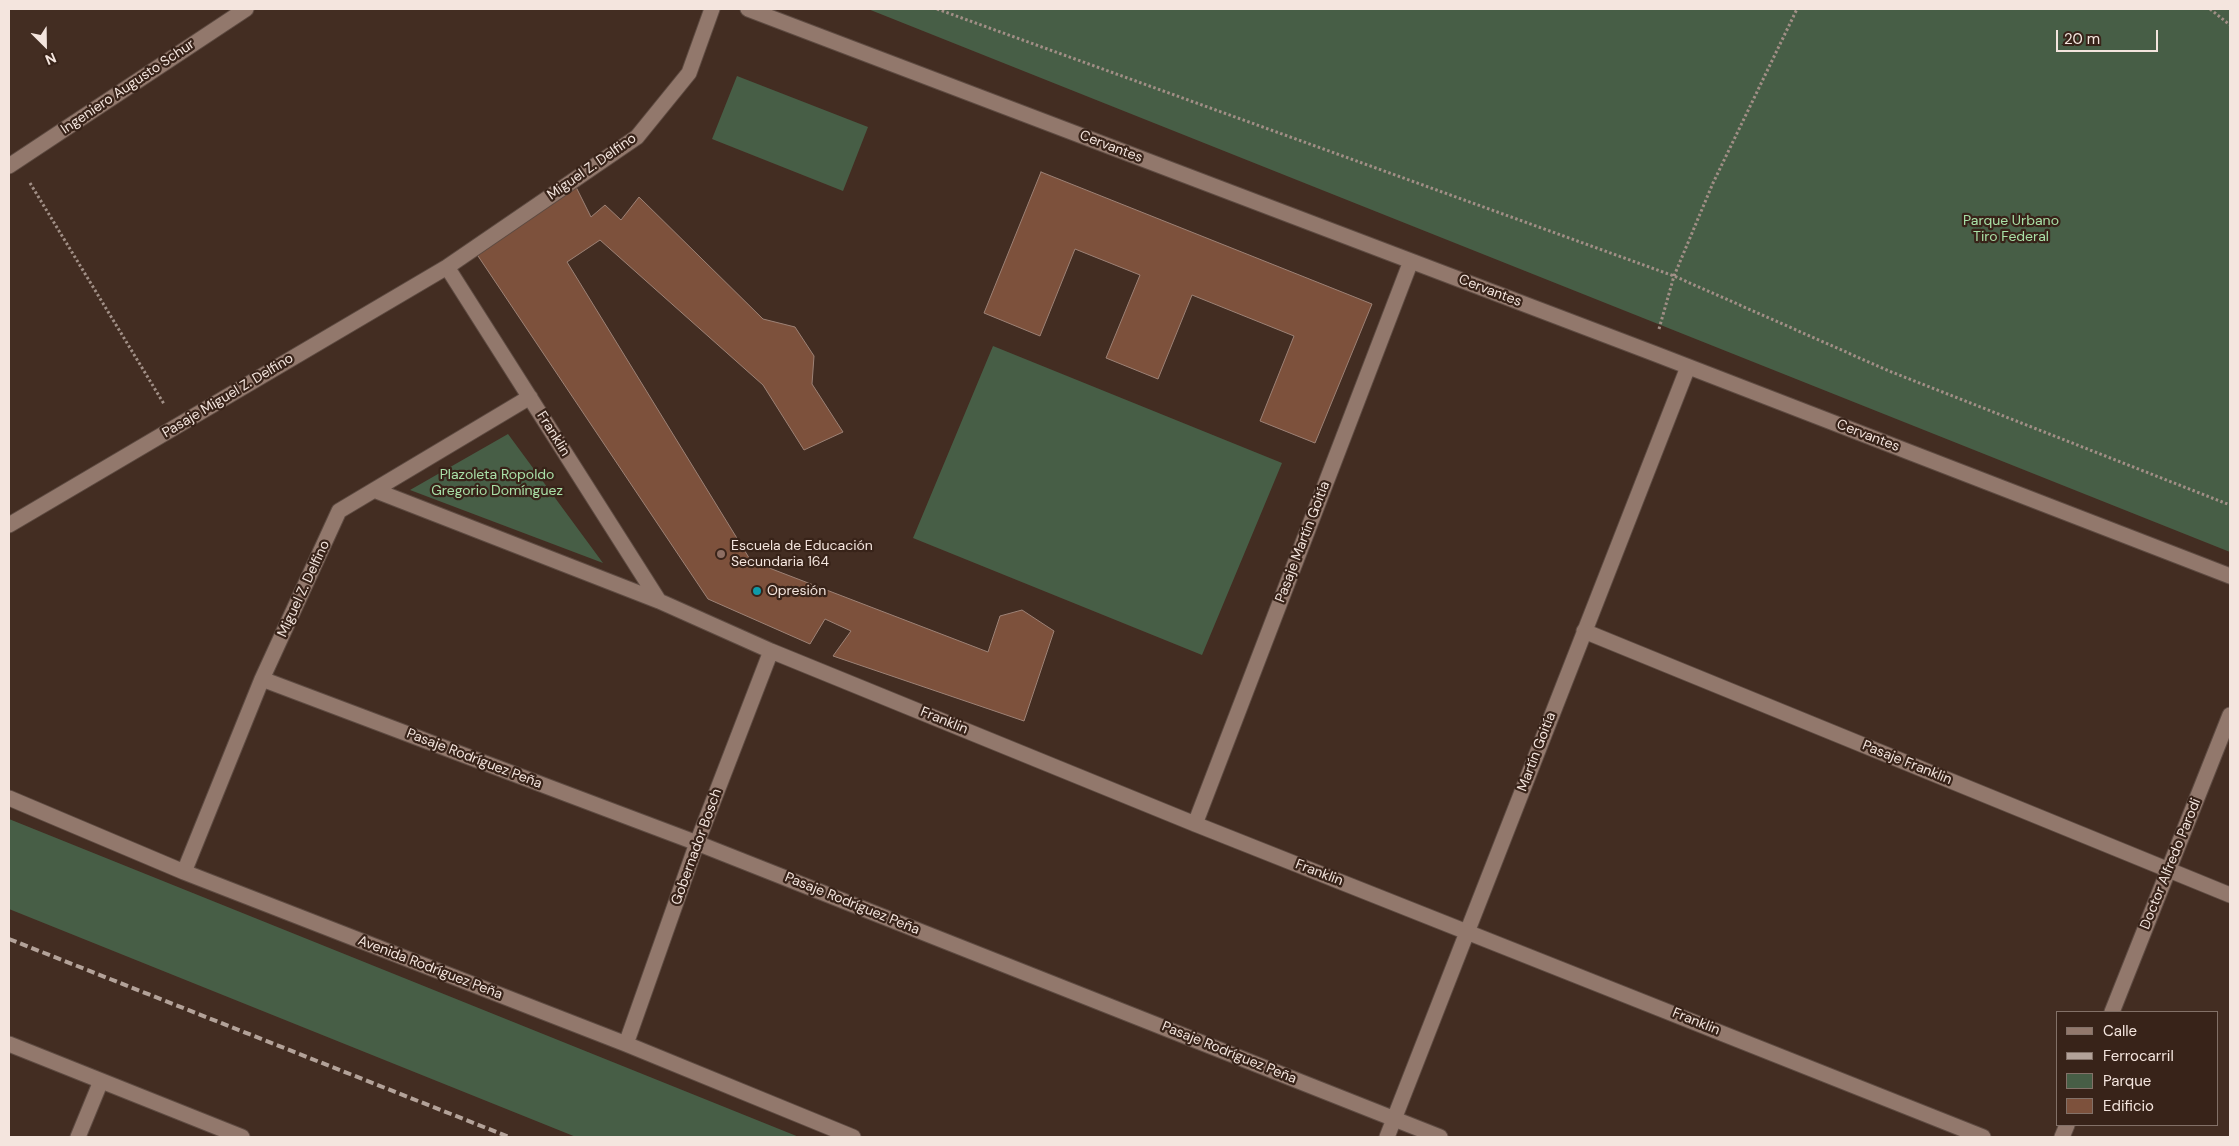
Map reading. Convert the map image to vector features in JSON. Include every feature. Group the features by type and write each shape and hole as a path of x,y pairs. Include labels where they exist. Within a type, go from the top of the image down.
{"street":[{"name":"Ingeniero Augusto Schur","path":"13,163 246,9"},
{"name":"Miguel Z. Delfino","path":"447,267 637,137 689,73 712,9"},
{"name":"Cervantes","path":"748,9 1652,353 2230,576"},
{"name":"Pasaje Martín Goitía","path":"1195,824 1411,261"},
{"name":"Franklin","path":"447,267 659,601"},
{"name":"Pasaje Miguel Z. Delfino","path":"9,525 447,267"},
{"name":"Martín Goitía","path":"1386,1137 1688,367"},
{"name":"Miguel Z. Delfino","path":"184,872 262,679 339,511 530,397"},
{"name":"Franklin","path":"374,490 659,601 771,651 1195,824 1983,1137"},
{"name":"Pasaje Franklin","path":"1584,631 2230,895"},
{"name":"Gobernador Bosch","path":"626,1044 697,843 771,651"},
{"name":"Pasaje Rodríguez Peña","path":"262,679 697,843 1440,1137"},
{"name":"Doctor Alfredo Parodi","path":"2112,1011 2230,715"},
{"name":"Avenida Rodríguez Peña","path":"9,798 184,872 626,1044 853,1137"},
{"path":"9,1044 242,1137"},
{"path":"78,1137 101,1080"}],"path":[{"path":"937,9 1674,276 1890,371 2230,505"},
{"path":"1652,353 1674,276 1713,183 1797,9"},
{"path":"2210,9 2230,25"},
{"path":"13,163 177,426"}],"green space":[{"name":"Parque Urbano Tiro Federal","path":"868,9 2230,9 2230,552"},
{"path":"737,76 868,127 843,191 712,139"},
{"path":"993,346 1282,463 1202,655 913,538"},
{"name":"Plazoleta Ropoldo Gregorio Domínguez","path":"508,434 603,563 410,490"},
{"path":"9,819 799,1137 576,1137 9,909"}],"building":[{"path":"1041,172 1372,304 1315,443 1260,421 1294,336 1192,295 1158,379 1106,358 1140,275 1075,249 1040,336 984,313"},
{"path":"576,187 591,217 605,205 621,220 639,197 763,319 795,327 814,356 812,384 843,432 804,450 763,385 600,240 567,262 751,561 988,652 1000,616 1022,610 1054,631 1024,721 833,656 851,631 825,619 810,644 708,599 476,253"}],"railway":[{"path":"9,939 509,1137"}],"place":[{"name":"Escuela de Educación Secundaria 164","path":"721,554"},
{"name":"Opresión","path":"757,591"}]}
